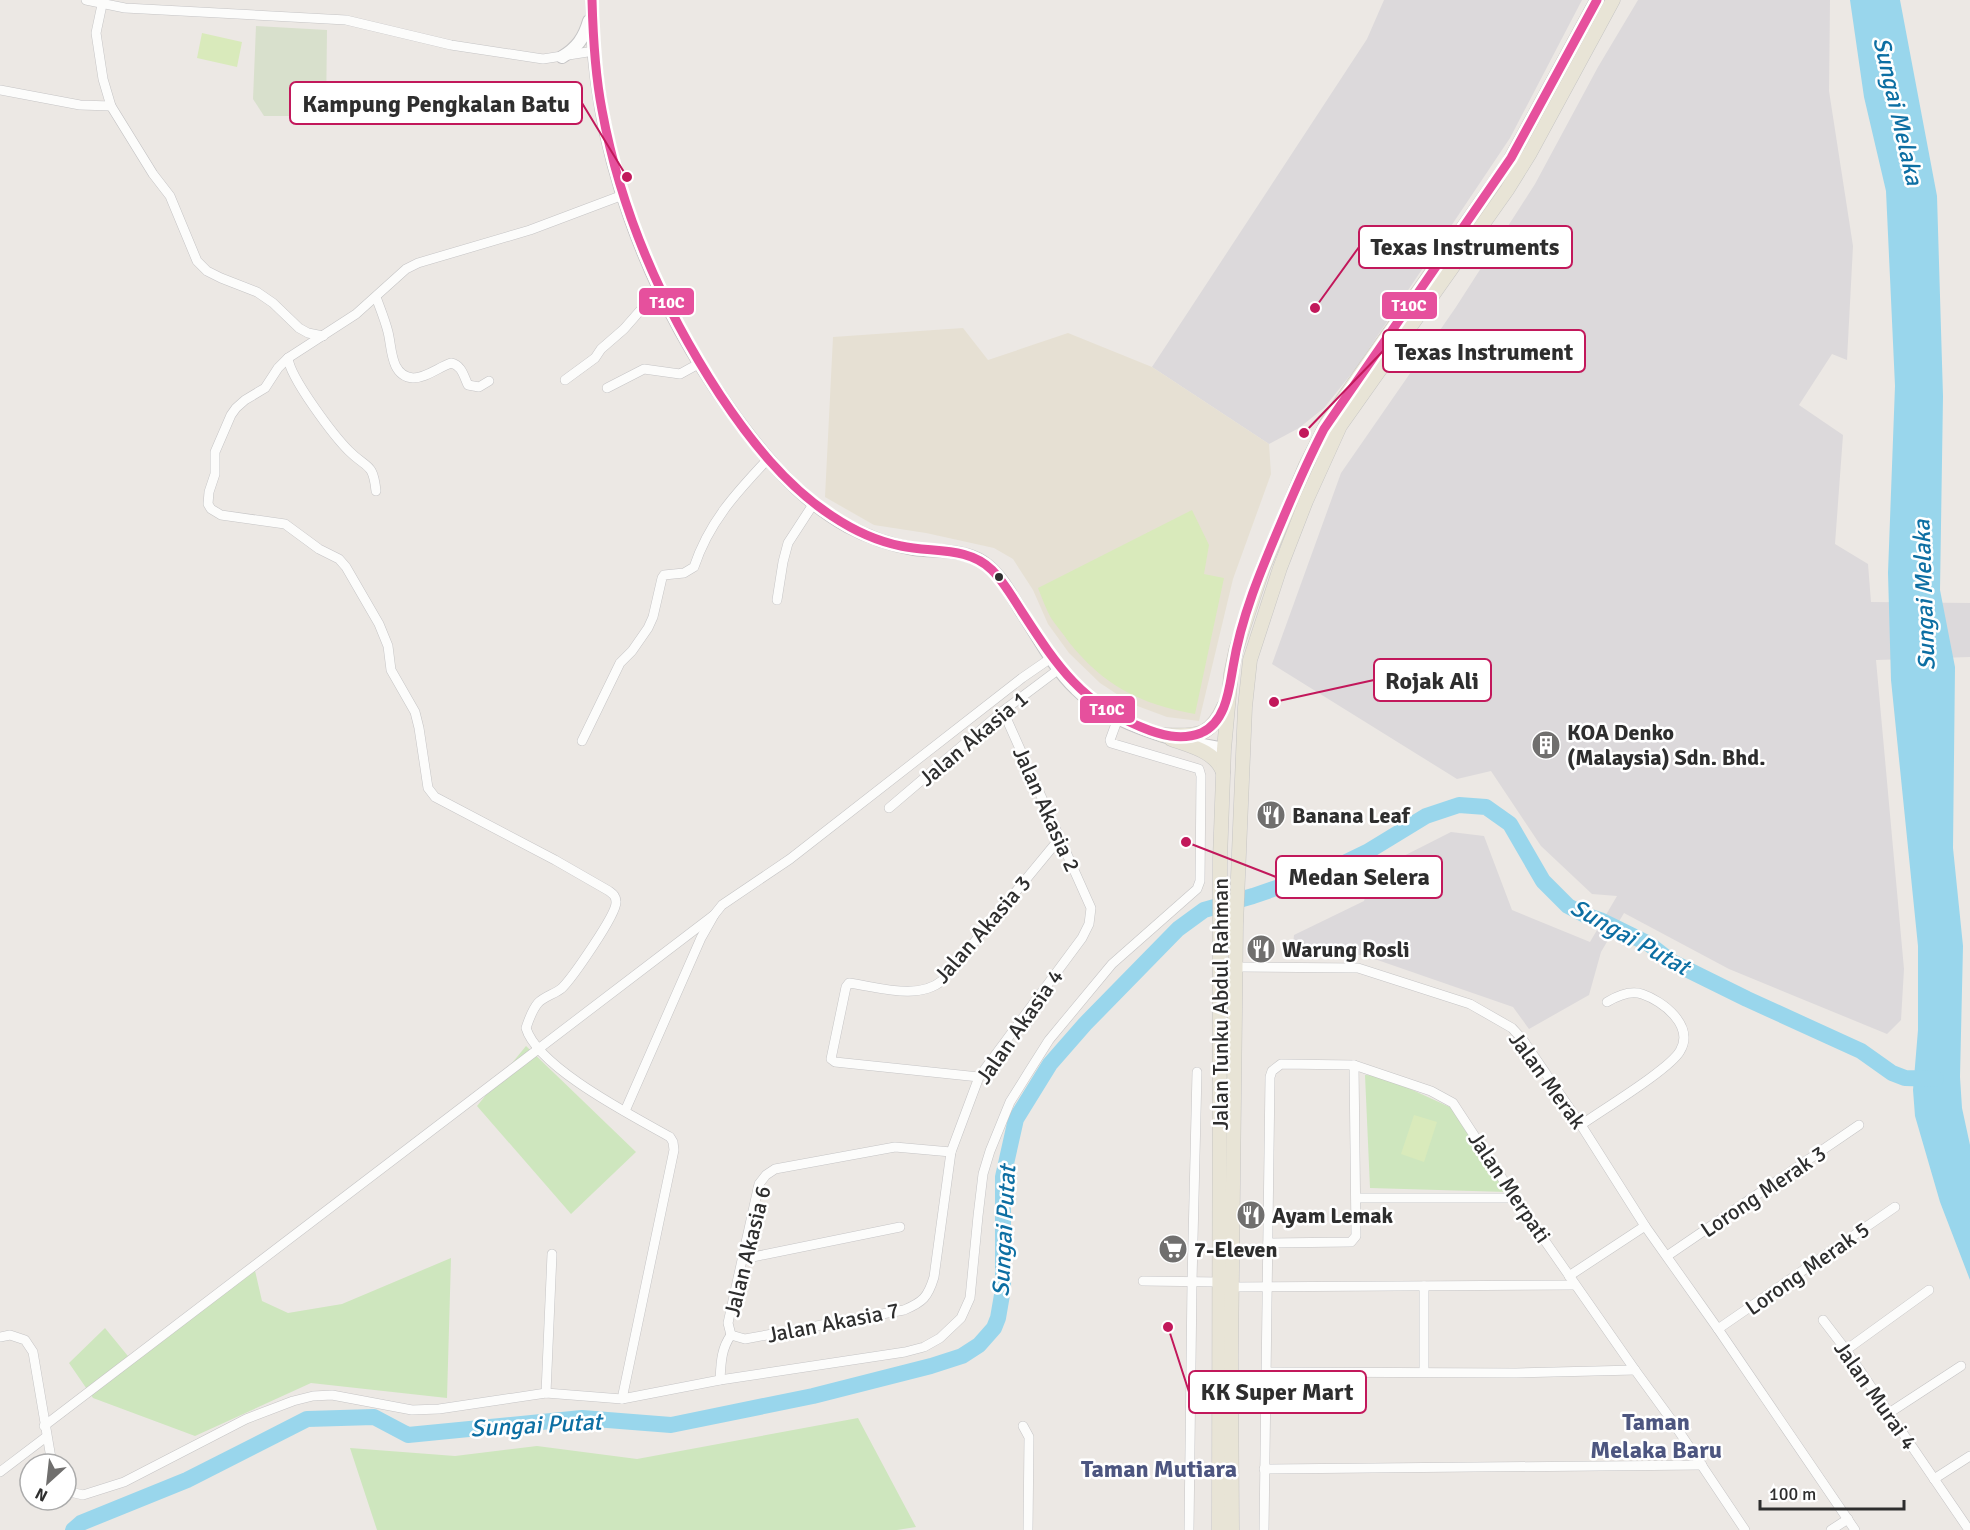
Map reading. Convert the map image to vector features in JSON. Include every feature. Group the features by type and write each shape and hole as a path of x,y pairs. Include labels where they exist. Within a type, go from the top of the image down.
{"main road":[{"name":"Jalan Tunku Abdul Rahman","path":"1232,1530 1220,859 1224,749 1231,674 1242,628 1263,568 1318,440 1348,392 1509,162 1597,0"},
{"name":"Jalan Tunku Abdul Rahman","path":"1219,1530 1237,967 1236,925 1245,707 1253,650 1280,567 1306,501 1340,426 1507,190 1530,153 1612,0"},
{"path":"562,57 572,51 582,40 592,4"},
{"path":"592,4 594,51 608,139 623,195 643,253 659,290 700,363 767,459 814,503 846,525 889,544 962,554 983,562 1004,584 1059,669 1086,698 1118,718 1207,754 1218,762 1223,772"},
{"path":"1162,735 1189,743 1224,749 1230,744 1236,732 1244,670 1253,650"},
{"path":"1162,735 1191,735 1211,728 1224,705 1231,674"},
{"path":"1224,749 1235,770 1239,859"}],"street":[{"path":"86,0 124,8 334,19 451,45 543,59 594,51"},
{"path":"102,2 96,33 103,80 111,106 153,174 170,196 197,261 207,271 257,292 273,303 299,328 308,333 323,336"},
{"path":"0,90 80,105 111,106"},
{"path":"622,1399 674,1150 673,1142 670,1137 572,1077 538,1050 531,1041 526,1028 533,1011 544,998 560,990 567,982 611,917 617,904 616,897 555,860 435,797 428,788 415,712 391,670 388,646 379,624 339,559 319,549 285,524 221,515 211,509 208,504 215,474 215,452 231,415 245,399 265,388 278,368 288,358 356,314 406,268 530,230 623,195"},
{"path":"565,380 595,358 659,290"},
{"path":"376,297 389,334 393,358 401,372 412,378 419,377 452,363 460,368 468,385 479,387 489,381"},
{"path":"288,358 294,378 311,401 350,452 370,467 376,491"},
{"path":"607,388 644,369 680,374 700,363"},
{"path":"582,741 620,663 632,651 648,628 653,617 662,578 664,575 684,573 694,567 723,508 767,459"},
{"path":"777,600 788,543 814,503"},
{"path":"44,1426 714,915 732,898 790,859 1022,678 1051,658"},
{"name":"Jalan Akasia 1","path":"889,808 1003,711 1059,669"},
{"name":"Jalan Akasia 2","path":"1003,711 1091,908"},
{"path":"78,1494 83,1495 124,1482 246,1419 292,1401 313,1396 332,1395 412,1410 439,1409 546,1393 606,1400 622,1399 720,1380 905,1352 924,1347 940,1338 962,1317 970,1298 983,1174 1010,1102 1049,1040 1112,964 1197,889 1200,881 1201,776 1199,770 1112,743 1110,740 1118,718"},
{"name":"Jalan Akasia 3","path":"979,1077 835,1062 831,1059 846,987 849,983 923,991 934,987 943,980 1060,837"},
{"path":"1200,856 1220,859"},
{"name":"Jalan Akasia 4","path":"930,1291 934,1277 951,1152 979,1077 1082,938 1089,924 1091,908"},
{"path":"625,1111 701,938 714,915"},
{"name":"Jalan Merak","path":"1237,967 1358,968 1470,1004 1512,1028 1523,1040 1581,1125 1645,1226 1855,1530"},
{"path":"1581,1125 1656,1073 1680,1051 1683,1044 1683,1029 1679,1021 1666,1008 1642,994 1631,993 1607,1002"},
{"name":"Jalan Merpati","path":"1268,1243 1270,1077 1272,1071 1281,1064 1354,1065 1431,1091 1453,1103 1575,1286 1670,1418 1745,1530"},
{"path":"1264,1530 1268,1243 1351,1242 1356,1236 1354,1065"},
{"path":"1189,1530 1197,1072"},
{"name":"Lorong Merak 3","path":"1667,1256 1859,1125"},
{"name":"Jalan Akasia 6","path":"720,1380 721,1359 731,1335 728,1323 759,1184 766,1175 775,1169 895,1147 951,1152"},
{"path":"1357,1198 1515,1198"},
{"name":"Lorong Merak 5","path":"1718,1329 1895,1207"},
{"path":"1569,1276 1645,1226"},
{"path":"743,1260 900,1227"},
{"path":"546,1393 552,1254"},
{"path":"1143,1281 1267,1288 1575,1286"},
{"path":"1424,1286 1424,1372"},
{"path":"1846,1350 1929,1290"},
{"name":"Jalan Akasia 7","path":"731,1335 745,1339 904,1310 919,1304 930,1291"},
{"name":"Jalan Murai 4","path":"1823,1320 1969,1530"},
{"path":"0,1337 18,1337 30,1346 49,1452"},
{"path":"1889,1413 1961,1365"},
{"path":"1266,1372 1635,1371"},
{"path":"1023,1426 1029,1437 1028,1530"},
{"path":"0,1472 46,1437"},
{"path":"1935,1479 1970,1456"},
{"path":"1264,1469 1702,1465"},
{"path":"1831,1530 1848,1520"}],"shaded area":[{"path":"1384,0 1582,0 1510,138 1356,368 1324,408 1299,428 1269,444 1152,367 1367,39"},
{"path":"1638,0 1830,0 1829,91 1853,246 1847,360 1832,354 1799,405 1843,435 1835,544 1868,564 1871,602 1970,603 1970,657 1876,660 1904,969 1901,1020 1887,1034 1729,969 1624,913 1601,952 1589,995 1529,1029 1513,1007 1363,955 1292,954 1294,935 1364,901 1374,871 1451,832 1484,836 1512,910 1590,942 1617,896 1592,894 1541,846 1491,771 1457,779 1272,664 1341,473 1456,307 1535,184 1598,67"},
{"path":"963,328 988,360 1068,333 1152,367 1269,444 1271,474 1233,579 1199,721 1167,717 1132,704 1100,683 1069,653 1048,624 1033,590 1013,559 994,548 926,533 874,525 825,497 833,337"}],"green space":[{"path":"256,26 327,30 326,116 264,116 253,99"},
{"path":"202,33 242,42 237,67 197,58"},
{"path":"1192,510 1209,545 1204,574 1224,578 1195,714 1156,705 1139,698 1095,670 1053,621 1038,588"},
{"path":"526,1046 636,1152 571,1214 477,1106"},
{"path":"1365,1075 1382,1076 1454,1109 1507,1192 1370,1188"},
{"path":"1414,1115 1437,1122 1424,1162 1401,1154"},
{"path":"451,1258 447,1398 311,1383 195,1436 93,1398 69,1363 105,1328 132,1361 253,1262 262,1301 288,1313 342,1304"},
{"path":"858,1418 916,1527 897,1530 377,1530 350,1448 455,1456 537,1446 637,1459"}],"water":[{"name":"Sungai Melaka","path":"1850,0 1900,0 1937,196 1943,396 1940,590 1955,667 1953,848 1963,946 1960,1077 1962,1108 1970,1145 1970,1280 1940,1202 1915,1116 1913,1090 1918,1030 1918,946 1891,680 1888,573 1895,386 1886,191 1864,97"}],"waterway":[{"name":"Sungai Putat","path":"73,1530 81,1523 187,1480 307,1419 374,1417 408,1435 582,1418 671,1425 813,1396 962,1356 979,1345 994,1328 998,1318 1003,1289 1003,1177 1016,1119 1050,1064 1085,1024 1178,929 1204,910 1334,868 1367,852 1426,816 1459,805 1486,807 1510,824 1543,881 1568,906 1649,944 1672,962 1861,1051 1892,1073 1905,1078 1936,1079"}],"transit line":[{"name":"T10C","path":"592,0 595,55 602,110 620,186 633,222 680,328 720,395 756,445 799,491 832,516 856,530 892,544 961,554 982,562 1001,580 1060,667 1087,695 1121,718 1141,727 1178,737 1201,733 1209,728 1221,713 1228,695 1241,630 1252,594 1291,500 1324,429 1511,158 1597,0"}],"place":[{"name":"Kampung Pengkalan Batu","path":"627,177"},
{"name":"Texas Instruments","path":"1315,308"},
{"name":"Texas Instrument","path":"1304,433"},
{"name":"Rojak Ali","path":"1274,702"},
{"name":"KOA Denko (Malaysia) Sdn. Bhd.","path":"1546,745"},
{"name":"Banana Leaf","path":"1271,815"},
{"name":"Medan Selera","path":"1186,842"},
{"name":"Warung Rosli","path":"1261,949"},
{"name":"Ayam Lemak","path":"1251,1215"},
{"name":"7-Eleven","path":"1173,1249"},
{"name":"KK Super Mart","path":"1168,1327"}],"district":[{"name":"Taman Melaka Baru","path":"1656,1436"},
{"name":"Taman Mutiara","path":"1159,1469"}]}
